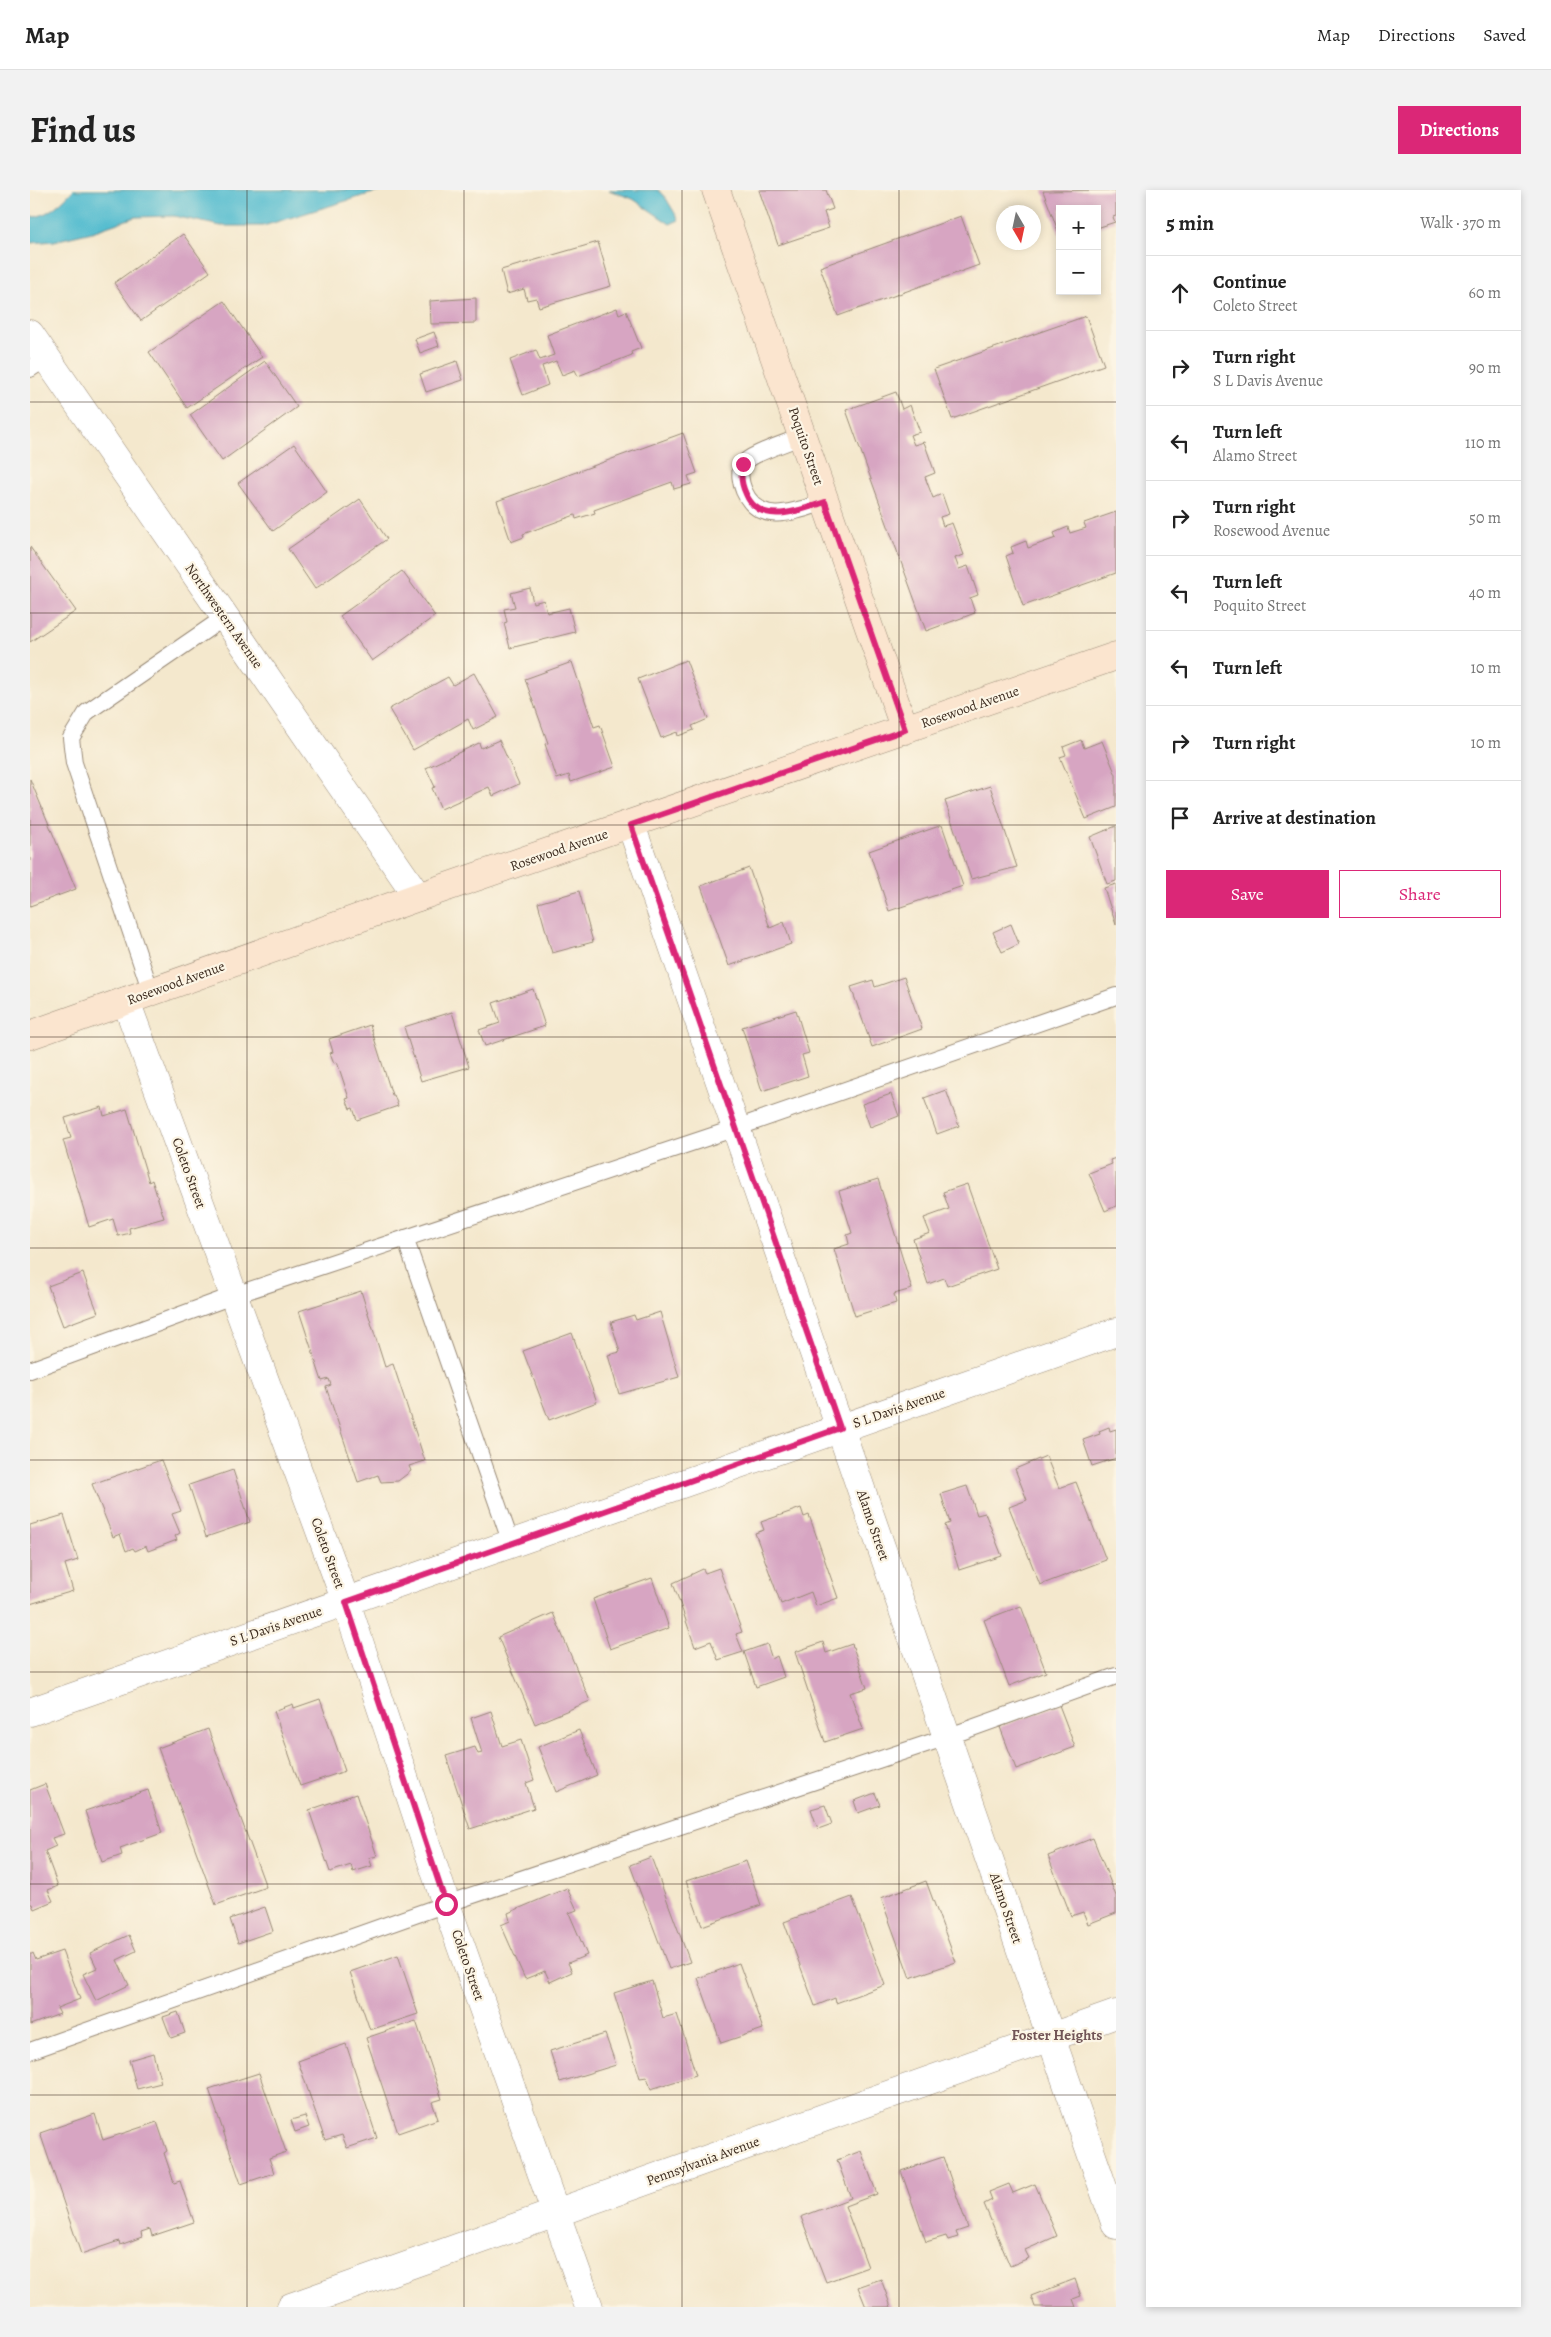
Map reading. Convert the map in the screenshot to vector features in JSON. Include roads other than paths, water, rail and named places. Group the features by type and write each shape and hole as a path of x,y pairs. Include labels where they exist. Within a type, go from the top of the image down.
{"street":[{"name":"Poquito Street","path":"716,190 905,730"},
{"name":"Northwestern Avenue","path":"30,334 38,364 225,617 418,898"},
{"name":"Rosewood Avenue","path":"30,1035 418,898 1116,656"},
{"name":"Alamo Street","path":"631,825 1116,2226"},
{"name":"Coleto Street","path":"126,1001 346,1602 446,1904 590,2307"},
{"name":"S L Davis Avenue","path":"30,1712 1116,1332"},
{"name":"Pennsylvania Avenue","path":"291,2307 1116,2014"}],"lane":[{"path":"802,436 751,458 743,464 740,473 742,487 749,503 760,511 781,514 825,502"},
{"path":"151,992 74,764 71,738 87,712 225,617"},
{"path":"30,1370 235,1295 736,1128 1116,996"},
{"path":"405,1238 511,1544"},
{"path":"30,2051 446,1904 946,1737 1116,1676"}],"water":[{"path":"73,190 388,190 263,226 221,226 174,216 135,217 92,232 54,241 30,243 30,217 36,217 48,212"},
{"path":"609,190 658,190 664,195 679,220 670,224 633,199"}],"district":[{"name":"Foster Heights","path":"1057,2035"}]}
